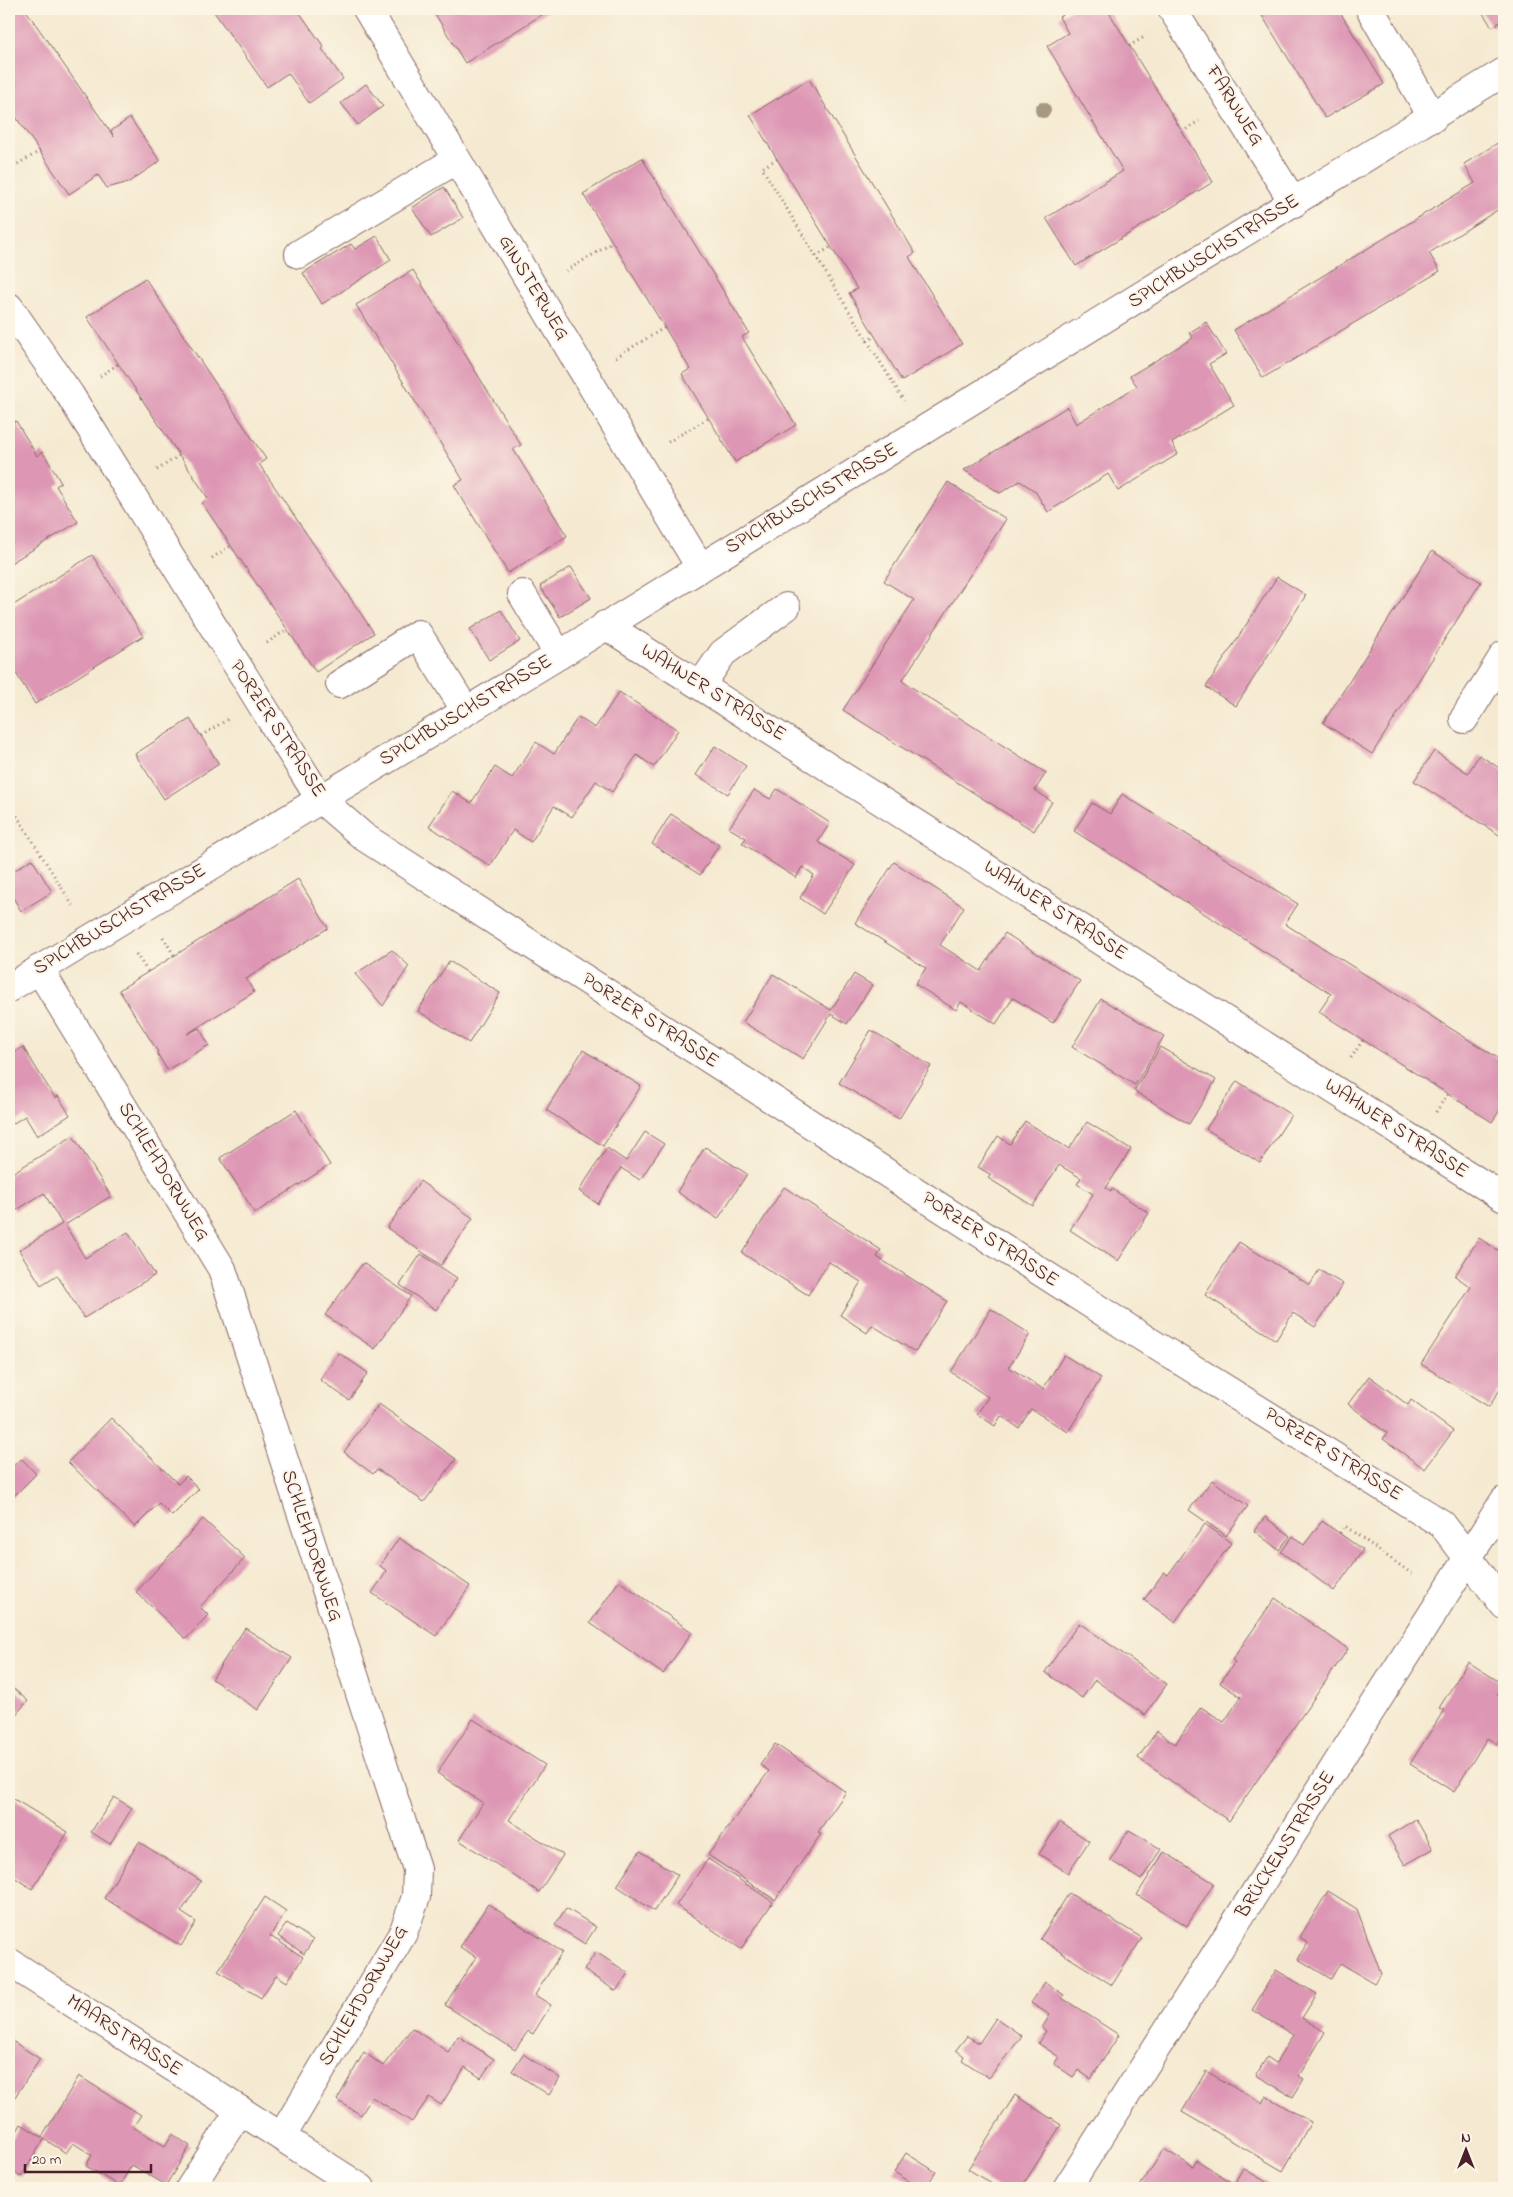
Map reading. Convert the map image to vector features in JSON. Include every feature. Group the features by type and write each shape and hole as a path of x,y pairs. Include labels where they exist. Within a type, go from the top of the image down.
{"street":[{"name":"GINSTERWEG","path":"367,9 700,567"},
{"name":"FARNWEG","path":"1172,9 1294,203"},
{"path":"1370,9 1433,118"},
{"name":"SPICHBUSCHSTRASSE","path":"9,988 559,655 605,624 1433,118 1504,72"},
{"path":"298,254 456,160"},
{"name":"PORZER STRASSE","path":"9,307 70,395 320,799 364,837 1138,1335 1442,1524 1504,1605"},
{"path":"522,594 559,655"},
{"path":"701,685 723,654 786,607"},
{"name":"WAHNER STRASSE","path":"605,624 1504,1198"},
{"path":"340,684 418,634 466,711"},
{"path":"1464,719 1500,670"},
{"name":"SCHLEHDORNWEG","path":"39,969 222,1269 417,1869 416,1897 403,1933 282,2136"},
{"name":"BRÜCKENSTRASSE","path":"1067,2188 1504,1501"},
{"name":"MAARSTRASSE","path":"9,1962 361,2188"},
{"path":"190,2188 240,2110"}],"path":[{"path":"9,170 40,151"},
{"path":"777,159 762,168 923,431"},
{"path":"535,290 612,243"},
{"path":"816,256 831,247"},
{"path":"586,375 664,328"},
{"path":"868,341 875,336"},
{"path":"637,461 708,418"},
{"path":"9,804 92,937"},
{"path":"1340,1534 1345,1526 1444,1596"}],"building":[{"path":"9,9 25,9 114,137 111,131 130,118 160,161 129,182 107,188 98,175 69,194 9,107"},
{"path":"212,9 297,9 324,47 322,49 343,79 309,103 288,73 267,87"},
{"path":"432,9 551,9 465,63"},
{"path":"1072,9 1097,9 1099,13 1107,9 1213,182 1076,266 1046,218 1123,171 1047,46 1068,33 1059,17"},
{"path":"1258,9 1338,9 1384,84 1325,118"},
{"path":"1480,9 1504,9 1504,20 1492,27"},
{"path":"809,79 915,253 909,257 962,344 902,381 849,293 857,289 750,115"},
{"path":"366,84 383,106 358,125 341,103"},
{"path":"1504,139 1504,206 1429,253 1440,271 1263,378 1234,330 1475,183 1464,164"},
{"path":"642,158 749,333 742,337 796,425 735,462 682,374 690,369 583,194"},
{"path":"444,187 463,218 431,237 412,208"},
{"path":"377,236 391,260 322,304 303,273 351,244 355,249"},
{"path":"413,270 521,445 513,449 567,536 508,573 454,485 463,480 356,305"},
{"path":"145,278 266,459 259,464 374,633 316,672 202,503 208,498 87,317"},
{"path":"1206,322 1226,354 1209,364 1234,405 1172,443 1178,454 1118,491 1108,474 1048,512 1035,491 1020,481 1000,493 964,470 1067,407 1076,424 1137,386 1130,376 1193,338 1189,333"},
{"path":"16,421 37,456 42,452 46,457 61,483 56,486 78,522 9,564 9,425"},
{"path":"948,482 1006,519 902,681 1046,773 1035,790 1052,802 1034,831 843,710 914,600 884,581"},
{"path":"1432,551 1481,582 1372,754 1323,723"},
{"path":"92,555 143,636 35,704 9,662 9,608"},
{"path":"571,567 591,598 560,617 540,586"},
{"path":"1277,577 1306,595 1236,706 1206,687"},
{"path":"501,610 520,641 489,660 470,629"},
{"path":"619,692 678,730 654,767 637,755 612,792 596,781 572,817 554,806 531,842 513,830 490,866 429,826 452,791 471,803 495,767 512,778 536,742 554,754 578,717 595,728"},
{"path":"190,719 219,764 164,799 135,754"},
{"path":"715,746 746,766 728,794 696,775"},
{"path":"1434,751 1468,773 1479,755 1504,771 1504,838 1414,781"},
{"path":"777,789 830,823 818,842 855,865 823,914 800,898 814,875 802,867 796,878 742,843 746,838 729,828 754,790 770,799"},
{"path":"1122,794 1298,904 1285,924 1504,1062 1504,1104 1492,1122 1319,1012 1331,994 1074,831 1092,803 1110,814"},
{"path":"671,814 719,845 700,875 652,844"},
{"path":"32,859 52,892 21,911 9,891 9,874"},
{"path":"894,862 964,907 940,945 981,971 1005,933 1080,981 1053,1023 1013,998 996,1024 961,1002 956,1010 915,984 926,968 855,923"},
{"path":"298,879 328,928 246,979 254,992 187,1034 199,1028 209,1045 167,1070 158,1052 119,990"},
{"path":"392,950 409,966 383,1006 355,974"},
{"path":"449,961 500,993 469,1043 418,1011"},
{"path":"773,974 831,1010 854,974 872,985 847,1024 831,1014 803,1059 743,1022"},
{"path":"1101,999 1164,1036 1135,1085 1072,1047"},
{"path":"871,1030 931,1066 899,1119 839,1083"},
{"path":"23,1047 55,1098 58,1096 70,1115 37,1136 25,1116 9,1126 9,1056"},
{"path":"1160,1047 1216,1080 1189,1124 1134,1091"},
{"path":"583,1050 641,1086 603,1146 546,1110"},
{"path":"1237,1081 1291,1115 1260,1163 1206,1129"},
{"path":"296,1110 330,1165 255,1213 220,1158"},
{"path":"1025,1121 1069,1149 1087,1122 1131,1149 1106,1188 1111,1191 1112,1189 1149,1213 1118,1261 1070,1230 1093,1194 1077,1184 1081,1178 1059,1165 1033,1206 988,1178 991,1175 978,1167 998,1136 1010,1144"},
{"path":"645,1132 664,1144 640,1180 621,1168 598,1204 579,1191 607,1148 626,1161"},
{"path":"73,1136 111,1196 65,1225 85,1258 128,1232 155,1275 84,1318 57,1275 41,1285 19,1250 62,1224 44,1193 15,1211 9,1200 9,1175"},
{"path":"705,1147 747,1174 718,1219 677,1192"},
{"path":"420,1181 473,1218 441,1265 387,1228"},
{"path":"784,1187 881,1250 877,1257 947,1301 915,1352 872,1325 867,1333 840,1315 861,1282 829,1262 808,1295 742,1253"},
{"path":"1479,1238 1504,1254 1504,1383 1489,1407 1421,1364 1471,1287 1455,1276"},
{"path":"1239,1242 1310,1285 1319,1270 1343,1284 1315,1327 1293,1313 1276,1340 1205,1295"},
{"path":"421,1254 457,1278 436,1310 400,1285"},
{"path":"363,1263 411,1296 375,1349 325,1315"},
{"path":"991,1309 1030,1334 1009,1367 1043,1389 1064,1355 1101,1378 1068,1432 1031,1409 1019,1428 1001,1416 995,1426 977,1414 988,1397 951,1372"},
{"path":"339,1353 368,1373 349,1400 320,1380"},
{"path":"1369,1376 1408,1405 1411,1400 1453,1431 1425,1469 1383,1439 1387,1433 1348,1404"},
{"path":"379,1404 456,1459 424,1502 377,1469 373,1474 344,1452"},
{"path":"111,1418 178,1484 186,1476 199,1489 172,1516 159,1503 135,1527 68,1462"},
{"path":"22,1459 36,1474 9,1501 9,1469"},
{"path":"1212,1480 1248,1506 1226,1536 1189,1510"},
{"path":"1265,1517 1290,1536 1279,1550 1254,1531"},
{"path":"203,1519 245,1558 200,1607 208,1615 186,1639 136,1592"},
{"path":"1322,1521 1363,1550 1334,1591 1281,1552 1293,1536 1304,1545"},
{"path":"1205,1524 1231,1543 1175,1622 1144,1600 1164,1572 1168,1575"},
{"path":"399,1538 470,1586 436,1636 372,1593 387,1571 380,1566"},
{"path":"619,1581 692,1632 663,1674 590,1623"},
{"path":"1275,1598 1348,1649 1229,1821 1138,1758 1157,1731 1175,1744 1201,1707 1224,1722 1241,1697 1220,1683 1235,1662 1232,1660"},
{"path":"1079,1623 1167,1684 1145,1715 1095,1680 1082,1698 1045,1672"},
{"path":"245,1628 292,1658 258,1710 212,1679"},
{"path":"1468,1662 1503,1684 1497,1695 1504,1700 1504,1733 1497,1744 1487,1738 1454,1792 1410,1764 1444,1710 1439,1708"},
{"path":"14,1689 28,1701 9,1722 9,1695"},
{"path":"473,1719 545,1765 509,1820 563,1855 539,1892 459,1840 483,1803 437,1773"},
{"path":"775,1744 846,1792 818,1832 821,1834 775,1900 708,1855 769,1771 760,1765"},
{"path":"9,1796 68,1832 32,1889 9,1874"},
{"path":"114,1797 132,1808 110,1844 91,1832"},
{"path":"1416,1819 1433,1849 1405,1865 1388,1836"},
{"path":"1060,1822 1089,1841 1068,1873 1039,1854"},
{"path":"1129,1830 1161,1849 1141,1880 1110,1860"},
{"path":"139,1842 201,1881 181,1912 196,1922 181,1946 104,1898"},
{"path":"640,1851 678,1875 654,1911 617,1886"},
{"path":"1164,1852 1214,1883 1187,1926 1137,1895"},
{"path":"708,1859 773,1902 741,1949 676,1905"},
{"path":"1328,1891 1357,1909 1381,1974 1374,1983 1340,1963 1331,1979 1298,1959 1308,1943 1300,1937"},
{"path":"1069,1893 1142,1938 1112,1985 1040,1939"},
{"path":"265,1897 286,1911 270,1936 303,1957 287,1982 276,1975 261,1998 218,1971"},
{"path":"488,1904 562,1952 535,1995 551,2005 533,2034 528,2031 515,2050 445,2005 476,1957 460,1947"},
{"path":"566,1908 596,1927 585,1944 555,1925"},
{"path":"287,1923 313,1940 304,1954 278,1936"},
{"path":"596,1952 628,1973 616,1991 584,1970"},
{"path":"1276,1970 1317,1994 1302,2018 1325,2032 1299,2076 1304,2079 1293,2097 1256,2075 1267,2057 1276,2063 1293,2035 1252,2010"},
{"path":"1045,1982 1064,1995 1062,1998 1119,2035 1091,2079 1078,2070 1073,2077 1054,2064 1059,2057 1038,2043 1046,2031 1042,2028 1050,2015 1031,2003"},
{"path":"996,2018 1022,2036 989,2078 962,2060 964,2056 956,2050 967,2036 979,2043"},
{"path":"412,2028 448,2052 458,2036 494,2059 481,2078 465,2067 441,2105 429,2097 412,2122 372,2097 361,2115 337,2100 364,2052 383,2066"},
{"path":"9,2039 40,2059 9,2106"},
{"path":"523,2054 560,2078 549,2095 512,2071"},
{"path":"1206,2071 1262,2103 1266,2096 1311,2122 1283,2171 1182,2112"},
{"path":"79,2076 141,2115 133,2127 165,2146 172,2134 190,2146 166,2185 132,2165 119,2186 86,2166 92,2155 73,2143 66,2153 44,2139 21,2177 9,2169 9,2145 21,2124 42,2137"},
{"path":"1015,2095 1061,2125 1021,2188 998,2188 968,2169"},
{"path":"1164,2149 1193,2167 1197,2160 1234,2184 1243,2168 1276,2188 1143,2188 1140,2186"},
{"path":"906,2153 936,2172 925,2188 920,2188 894,2172"}]}
